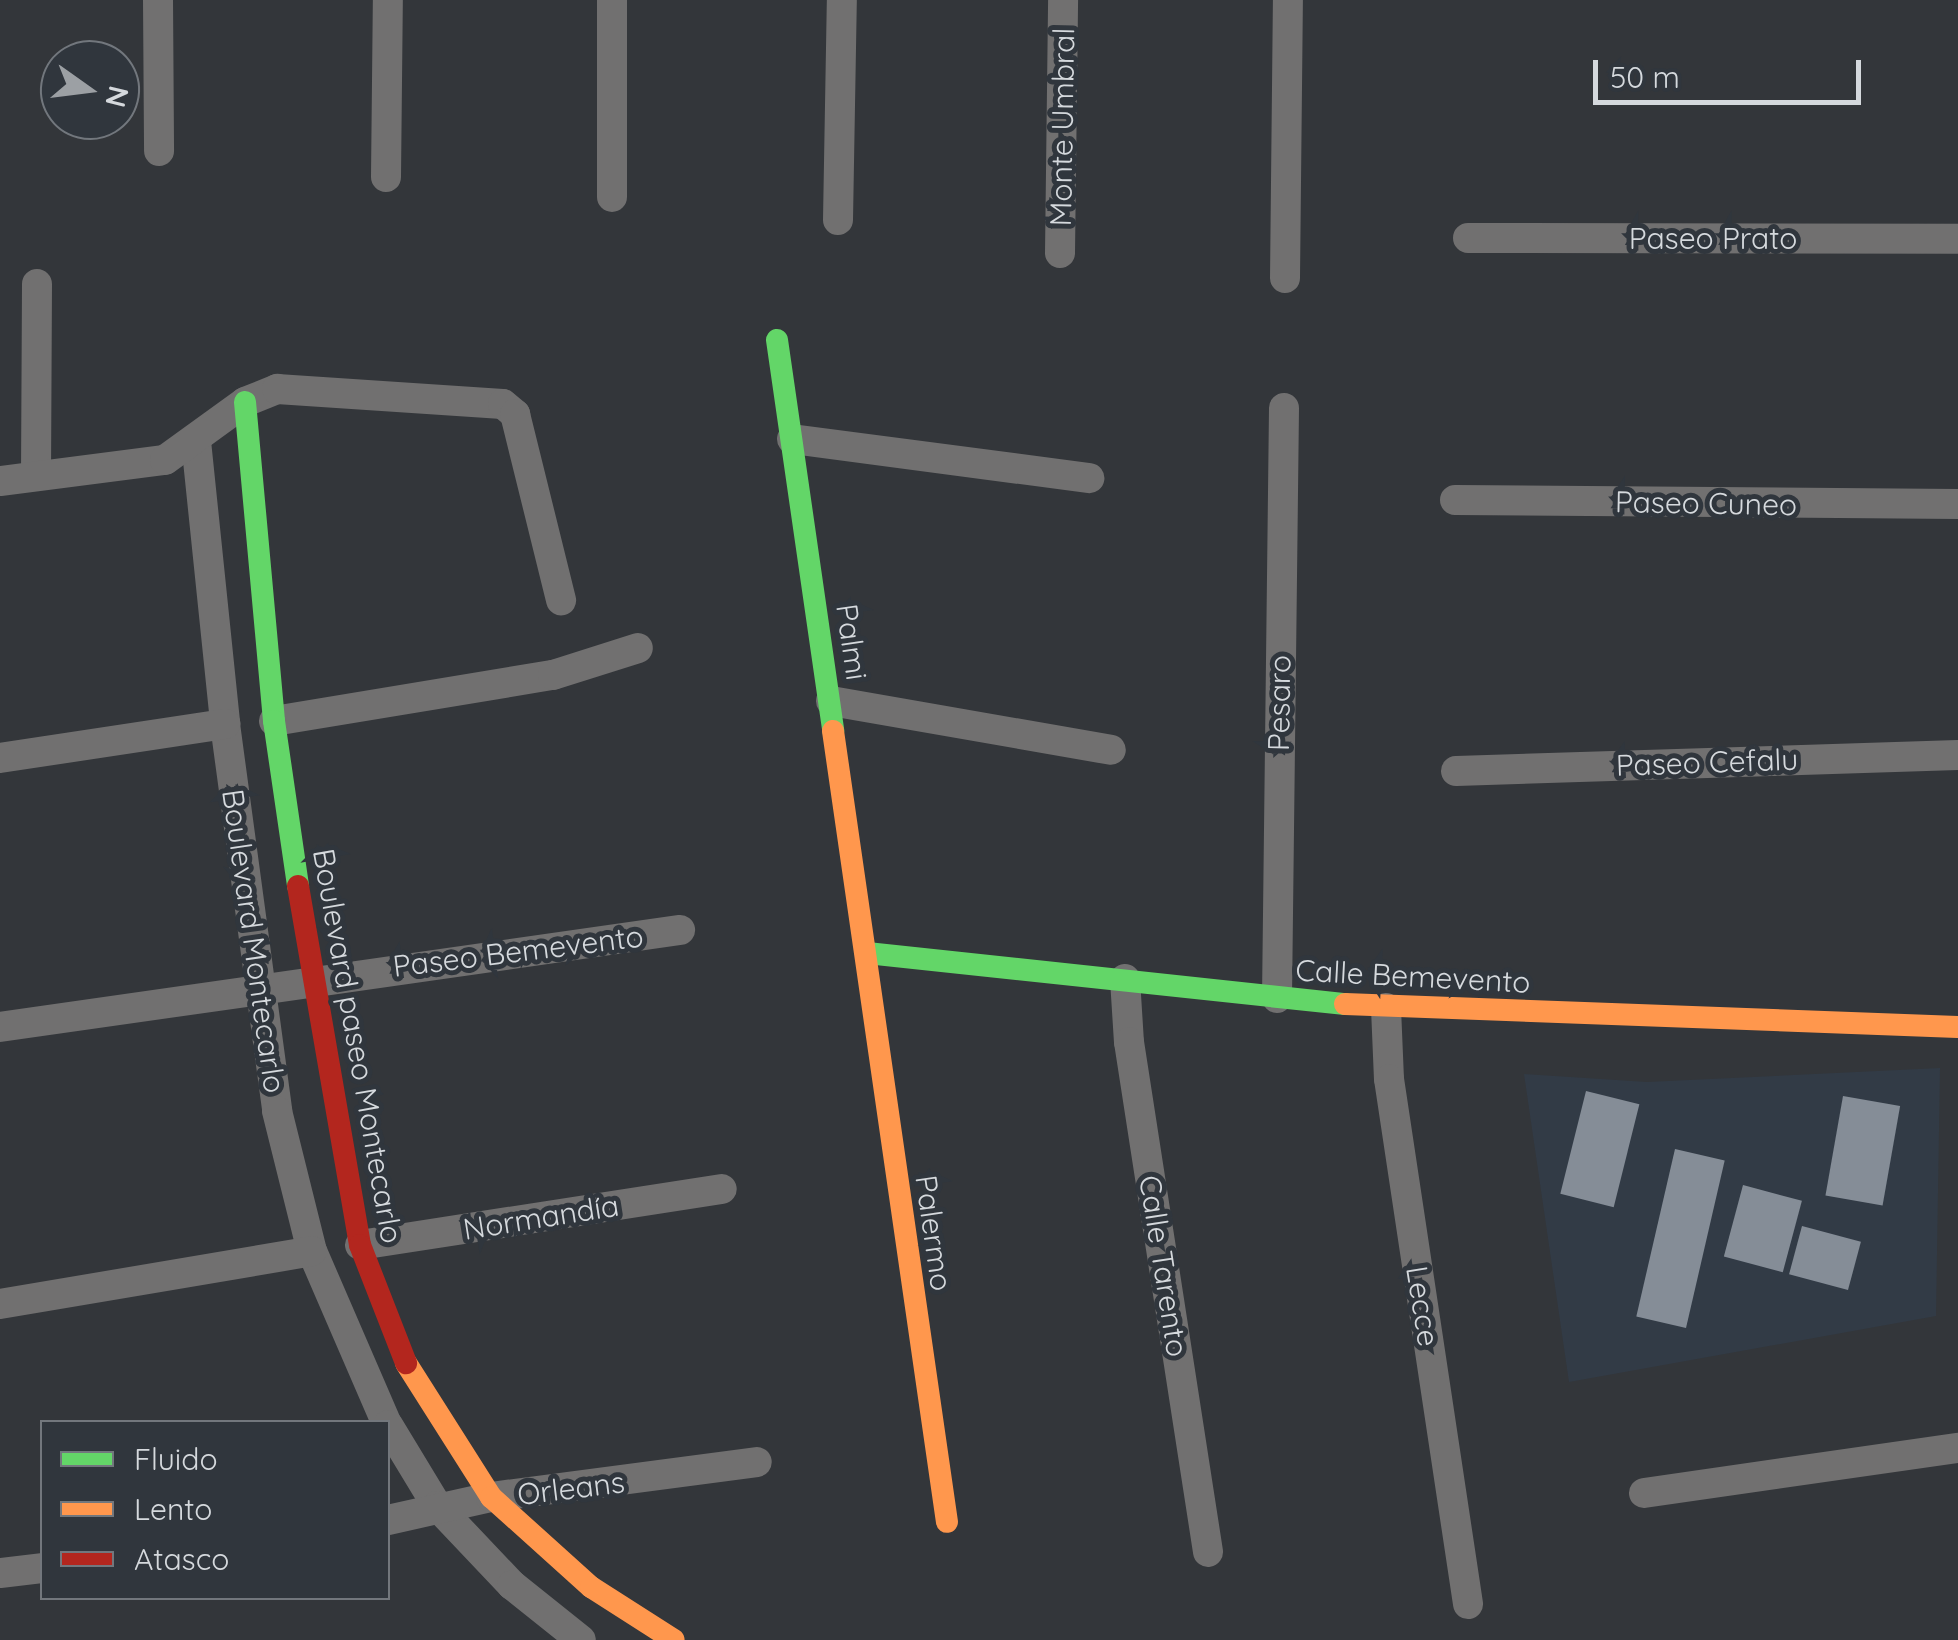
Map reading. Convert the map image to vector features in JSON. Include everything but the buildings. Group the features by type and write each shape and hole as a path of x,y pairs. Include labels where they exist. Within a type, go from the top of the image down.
{"street":[{"path":"158,0 159,150"},
{"path":"386,177 388,0"},
{"path":"612,0 612,197"},
{"path":"838,220 842,0"},
{"name":"Monte Umbral","path":"1060,254 1063,0"},
{"path":"1285,278 1288,0"},
{"name":"Paseo Prato","path":"1468,238 1958,239"},
{"path":"36,475 37,284"},
{"name":"Palmi","path":"777,340 867,953"},
{"path":"0,482 154,463 196,442 245,402 277,389 509,407 560,600"},
{"name":"Boulevard paseo Montecarlo","path":"245,402 274,721 310,978 360,1245 390,1334 421,1394 491,1498 591,1587 674,1640"},
{"name":"Pesaro","path":"1277,998 1284,408"},
{"path":"792,439 1089,478"},
{"name":"Boulevard Montecarlo","path":"196,442 225,724 277,1112 312,1250 385,1420"},
{"name":"Paseo Cuneo","path":"1455,500 1958,504"},
{"path":"274,721 553,675 638,648"},
{"path":"830,702 1110,750"},
{"path":"0,758 225,724"},
{"name":"Paseo Cefalu","path":"1456,770 1958,754"},
{"name":"Paseo Bemevento","path":"0,1027 260,985 680,930"},
{"name":"Calle Bemevento","path":"867,953 1386,1008 1958,1027"},
{"name":"Palermo","path":"867,953 946,1522"},
{"name":"Calle Tarento","path":"1126,979 1129,1042 1208,1552"},
{"name":"Lecce","path":"1386,1008 1389,1078 1468,1604"},
{"name":"Normandía","path":"360,1245 722,1190"},
{"path":"0,1304 312,1250"},
{"name":"Boulevard Montecarlo","path":"390,1429 437,1506 512,1585 581,1640"},
{"path":"1644,1493 1950,1449"},
{"name":"Orleans","path":"390,1519 437,1506 757,1462"},
{"path":"0,1574 40,1568"}],"shaded area":[{"path":"1940,1068 1936,1316 1569,1382 1524,1074 1647,1082"}],"traffic: fast":[{"path":"777,340 833,731"},
{"path":"245,402 274,721 298,886"},
{"path":"867,953 1345,1004"}],"traffic: slow":[{"path":"833,731 947,1522"},
{"path":"1345,1004 1958,1027"},
{"path":"406,1363 491,1497 591,1587 674,1640"}],"traffic: jam":[{"path":"298,886 360,1245 406,1363"}]}
